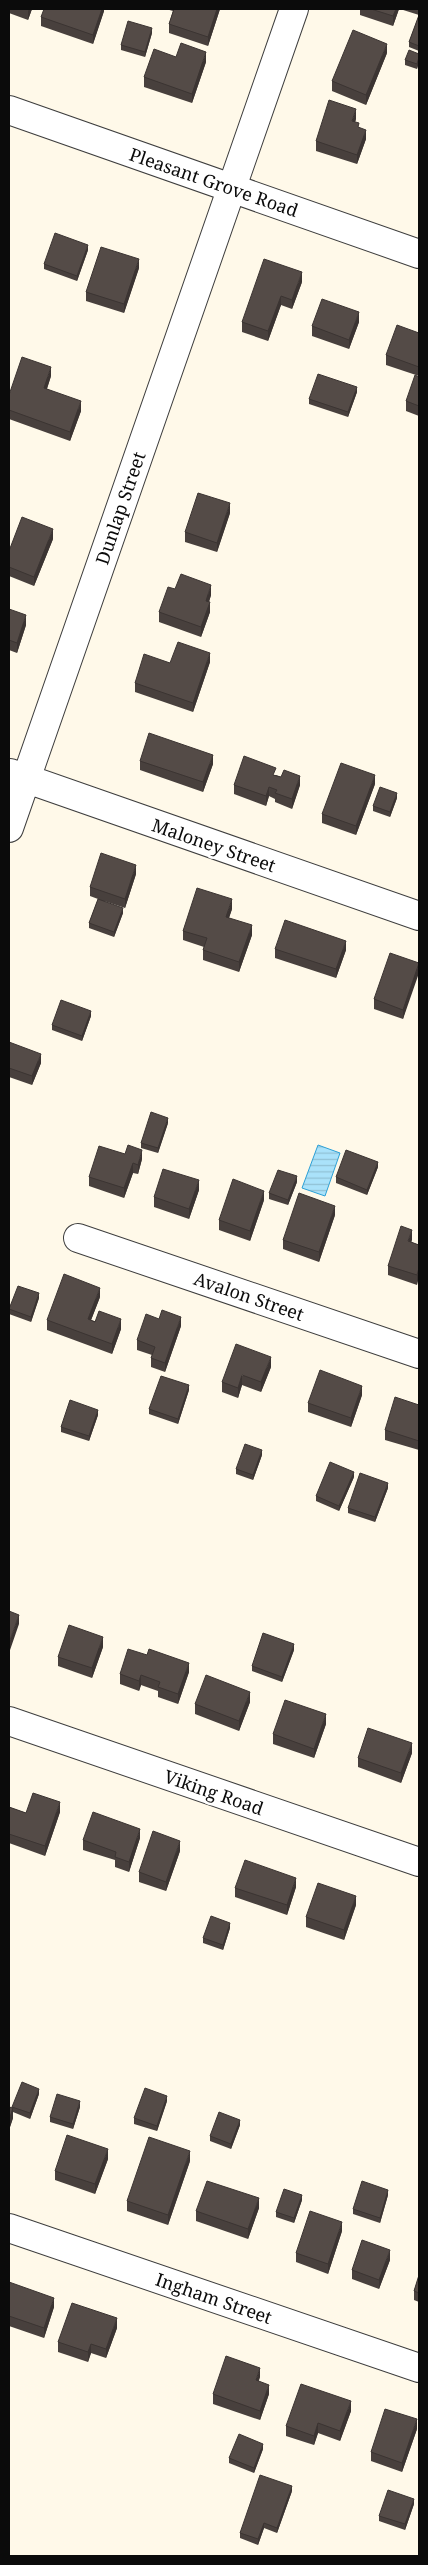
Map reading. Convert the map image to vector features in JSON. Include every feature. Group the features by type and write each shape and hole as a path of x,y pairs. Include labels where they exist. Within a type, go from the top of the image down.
{"street":[{"name":"Dunlap Street","path":"9,828 18,776 294,9"},
{"name":"Pleasant Grove Road","path":"9,110 419,254"},
{"name":"Maloney Street","path":"18,776 419,916"},
{"name":"Avalon Street","path":"78,1238 419,1354"},
{"name":"Viking Road","path":"9,1721 419,1862"},
{"name":"Ingham Street","path":"9,2228 419,2368"}],"water":[{"path":"318,1145 340,1153 325,1196 302,1188"}],"building":[{"path":"44,9 102,9 93,35 41,17"},
{"path":"174,9 217,9 208,37 169,24"},
{"path":"371,9 396,9 393,16"},
{"path":"419,15 419,46 409,42"},
{"path":"128,21 152,28 145,52 121,45"},
{"path":"353,30 387,44 366,95 332,81"},
{"path":"181,43 206,52 192,94 144,77 154,49 176,57"},
{"path":"409,50 419,54 417,64 405,60"},
{"path":"329,100 356,109 352,121 359,123 358,127 366,130 357,155 316,141"},
{"path":"55,233 88,245 77,276 44,264"},
{"path":"101,247 139,259 124,304 86,292"},
{"path":"264,259 302,272 292,300 281,296 268,331 242,322"},
{"path":"322,299 359,312 349,340 312,326"},
{"path":"397,325 419,333 419,367 386,355"},
{"path":"22,357 51,367 44,388 81,401 70,432 9,410 9,395"},
{"path":"318,374 357,387 348,412 309,399"},
{"path":"415,375 419,377 419,406 406,401"},
{"path":"198,493 230,503 217,543 185,532"},
{"path":"22,517 53,529 34,577 9,567 9,551"},
{"path":"181,574 211,585 206,601 210,602 201,627 159,612 168,587 175,589"},
{"path":"9,609 26,615 17,643 9,640"},
{"path":"178,642 210,653 193,703 135,683 144,654 170,663"},
{"path":"149,733 213,755 203,782 140,761"},
{"path":"244,756 276,768 273,775 281,777 284,770 300,776 292,799 275,793 277,790 269,787 266,796 234,785"},
{"path":"341,763 375,775 356,826 322,814"},
{"path":"380,787 397,793 390,812 373,806"},
{"path":"101,853 136,865 125,899 90,887"},
{"path":"197,888 232,899 226,917 252,925 239,962 203,950 207,938 183,931"},
{"path":"98,899 123,908 114,932 89,923"},
{"path":"285,920 346,941 336,969 275,949"},
{"path":"390,953 419,963 403,1010 374,999"},
{"path":"61,1000 91,1011 82,1036 52,1025"},
{"path":"9,1042 41,1054 32,1076 9,1068"},
{"path":"151,1112 168,1118 158,1148 141,1143"},
{"path":"128,1145 142,1150 138,1165 133,1163 124,1188 89,1177 99,1146 125,1154"},
{"path":"346,1150 378,1162 367,1190 336,1177"},
{"path":"163,1169 199,1180 189,1209 154,1197"},
{"path":"278,1170 297,1176 288,1200 269,1193"},
{"path":"233,1179 264,1191 250,1231 219,1220"},
{"path":"299,1193 335,1206 319,1252 283,1240"},
{"path":"401,1226 412,1230 408,1241 419,1245 419,1268 417,1275 388,1266"},
{"path":"64,1274 100,1288 88,1319 95,1322 99,1311 121,1319 112,1344 47,1320"},
{"path":"18,1286 39,1293 31,1317 9,1309"},
{"path":"162,1310 181,1317 165,1363 151,1358 155,1347 137,1340 146,1314 159,1319"},
{"path":"236,1344 271,1357 261,1382 242,1375 238,1388 222,1382"},
{"path":"320,1370 362,1386 351,1418 308,1403"},
{"path":"161,1376 189,1385 178,1419 149,1409"},
{"path":"395,1397 419,1405 419,1441 385,1430"},
{"path":"70,1400 98,1410 89,1436 61,1427"},
{"path":"245,1444 262,1450 253,1475 236,1469"},
{"path":"330,1462 354,1472 339,1506 316,1496"},
{"path":"360,1473 388,1483 375,1517 348,1508"},
{"path":"9,1611 19,1615 9,1643"},
{"path":"69,1625 103,1637 92,1668 58,1657"},
{"path":"263,1633 294,1644 282,1677 252,1666"},
{"path":"128,1649 147,1655 149,1649 189,1663 178,1694 158,1687 160,1682 141,1675 139,1681 120,1674"},
{"path":"206,1675 250,1692 239,1721 195,1704"},
{"path":"285,1700 326,1714 314,1749 273,1734"},
{"path":"368,1728 412,1743 401,1773 358,1758"},
{"path":"33,1793 60,1802 45,1846 9,1834 9,1807 26,1813"},
{"path":"93,1812 140,1829 129,1862 115,1857 116,1852 83,1840"},
{"path":"153,1831 180,1841 166,1882 139,1872"},
{"path":"245,1860 296,1878 287,1905 235,1888"},
{"path":"318,1883 356,1896 344,1930 306,1917"},
{"path":"211,1916 230,1923 223,1945 203,1938"},
{"path":"22,2082 39,2089 30,2113 12,2107"},
{"path":"145,2088 167,2096 157,2126 134,2118"},
{"path":"57,2094 80,2101 73,2124 50,2117"},
{"path":"9,2107 13,2108 9,2120"},
{"path":"219,2112 240,2120 231,2144 210,2136"},
{"path":"67,2135 108,2149 95,2184 55,2171"},
{"path":"149,2137 190,2151 168,2215 127,2201"},
{"path":"207,2181 259,2198 248,2229 196,2211"},
{"path":"362,2181 388,2190 380,2218 353,2209"},
{"path":"284,2189 302,2195 294,2218 276,2212"},
{"path":"310,2211 342,2222 328,2264 296,2253"},
{"path":"362,2240 390,2250 379,2280 352,2270"},
{"path":"419,2275 419,2293 414,2291"},
{"path":"9,2282 54,2298 44,2328 9,2316"},
{"path":"72,2303 117,2318 106,2349 91,2344 88,2352 58,2342"},
{"path":"226,2356 260,2368 256,2380 269,2385 260,2411 213,2394"},
{"path":"301,2384 351,2401 340,2431 318,2423 314,2436 286,2426"},
{"path":"385,2409 417,2419 402,2463 371,2452"},
{"path":"239,2434 263,2444 254,2468 229,2458"},
{"path":"260,2475 292,2486 277,2528 264,2523 258,2539 240,2533"},
{"path":"388,2490 414,2499 405,2524 379,2516"}]}
